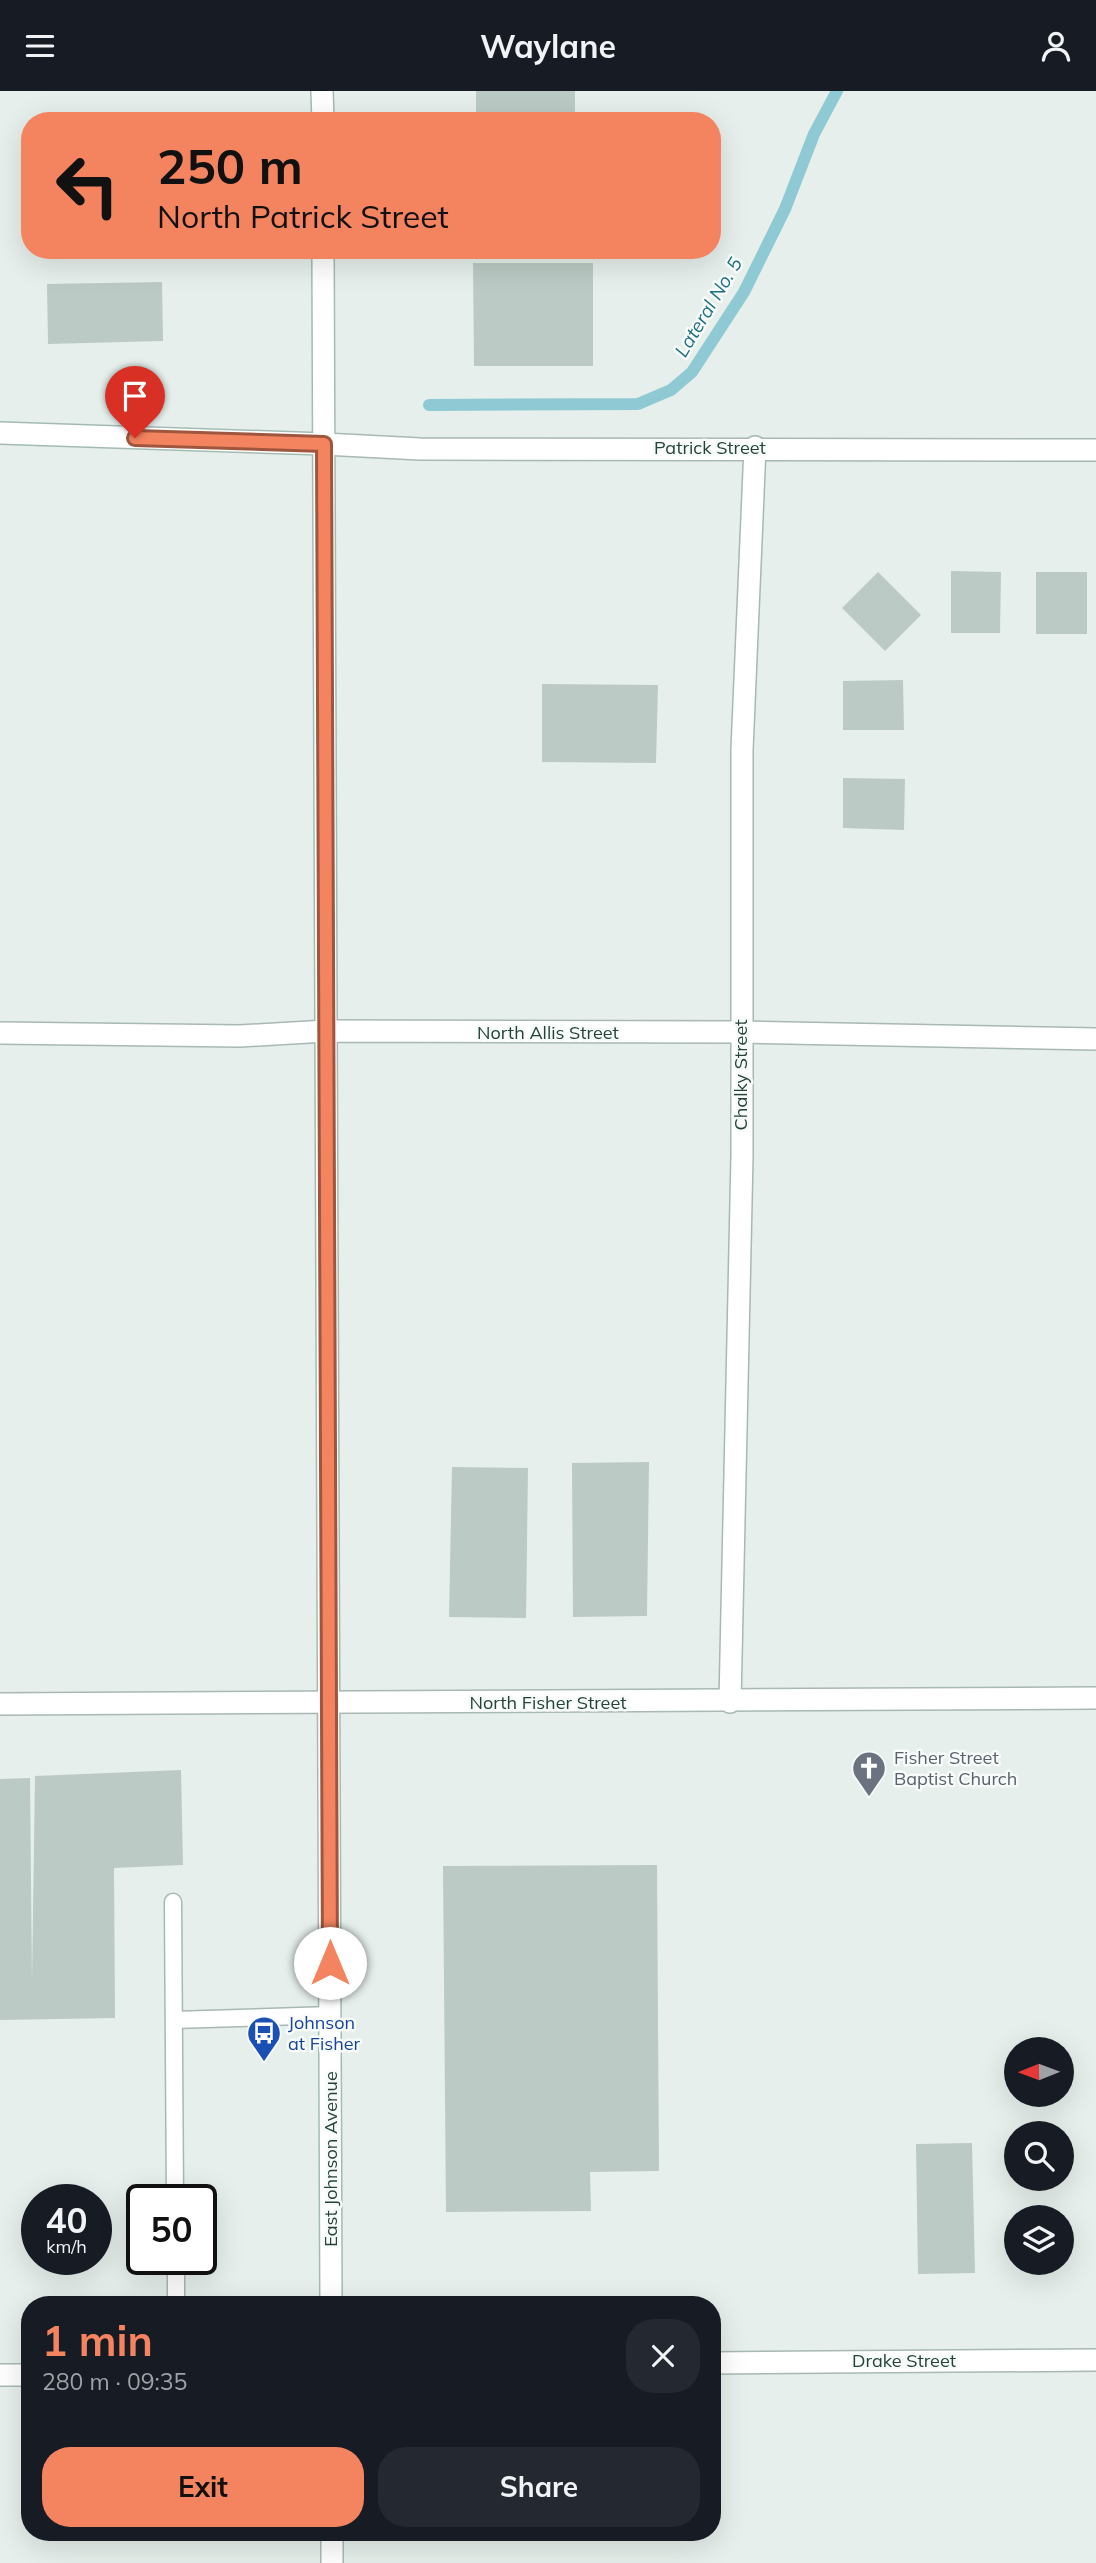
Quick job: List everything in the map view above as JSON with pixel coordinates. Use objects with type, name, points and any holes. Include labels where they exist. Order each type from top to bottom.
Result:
[{"type":"street","points":[[322,91],[323,112]]},
{"type":"street","name":"East Johnson Avenue","points":[[323,259],[331,2296]]},
{"type":"street","name":"Patrick Street","points":[[0,433],[420,449],[755,447],[1096,450]]},
{"type":"street","name":"Chalky Street","points":[[730,1702],[741,1032],[742,750],[755,447]]},
{"type":"street","name":"North Allis Street","points":[[0,1033],[240,1036],[326,1031],[741,1032],[1096,1039]]},
{"type":"street","name":"North Fisher Street","points":[[0,1704],[1096,1698]]},
{"type":"street","name":"Drake Street","points":[[721,2363],[1096,2360]]},
{"type":"street","points":[[0,2375],[21,2375]]},
{"type":"street","points":[[332,2541],[332,2563]]},
{"type":"lane","points":[[173,1902],[175,2184]]},
{"type":"lane","points":[[174,2020],[331,2015]]},
{"type":"lane","points":[[176,2275],[176,2296]]},
{"type":"building","points":[[476,91],[575,91],[575,112],[476,112]]},
{"type":"building","points":[[473,263],[593,263],[593,366],[474,366]]},
{"type":"building","points":[[162,282],[163,341],[48,344],[47,284]]},
{"type":"building","points":[[951,571],[1001,572],[1000,633],[951,633]]},
{"type":"building","points":[[878,572],[921,615],[885,651],[842,608]]},
{"type":"building","points":[[1036,572],[1087,572],[1087,634],[1036,634]]},
{"type":"building","points":[[903,680],[904,730],[843,730],[843,681]]},
{"type":"building","points":[[542,684],[658,685],[656,763],[542,762]]},
{"type":"building","points":[[843,778],[905,779],[904,830],[843,828]]},
{"type":"building","points":[[649,1462],[647,1616],[573,1617],[572,1463]]},
{"type":"building","points":[[452,1467],[528,1468],[526,1618],[449,1617]]},
{"type":"building","points":[[181,1770],[183,1865],[114,1868],[115,2018],[0,2020],[0,1779],[30,1778],[32,1980],[35,1776]]},
{"type":"building","points":[[657,1865],[659,2171],[590,2172],[591,2211],[446,2212],[443,1866]]},
{"type":"building","points":[[972,2143],[975,2273],[918,2274],[916,2144]]},
{"type":"waterway","name":"Lateral No. 5","points":[[429,405],[638,404],[671,390],[692,372],[744,292],[785,209],[814,134],[837,91]]},
{"type":"place","name":"Fisher Street Baptist Church","points":[[869,1798]]},
{"type":"place","name":"Johnson at Fisher","points":[[264,2063]]},
{"type":"route","points":[[135,438],[324,444],[330,1963]]}]
